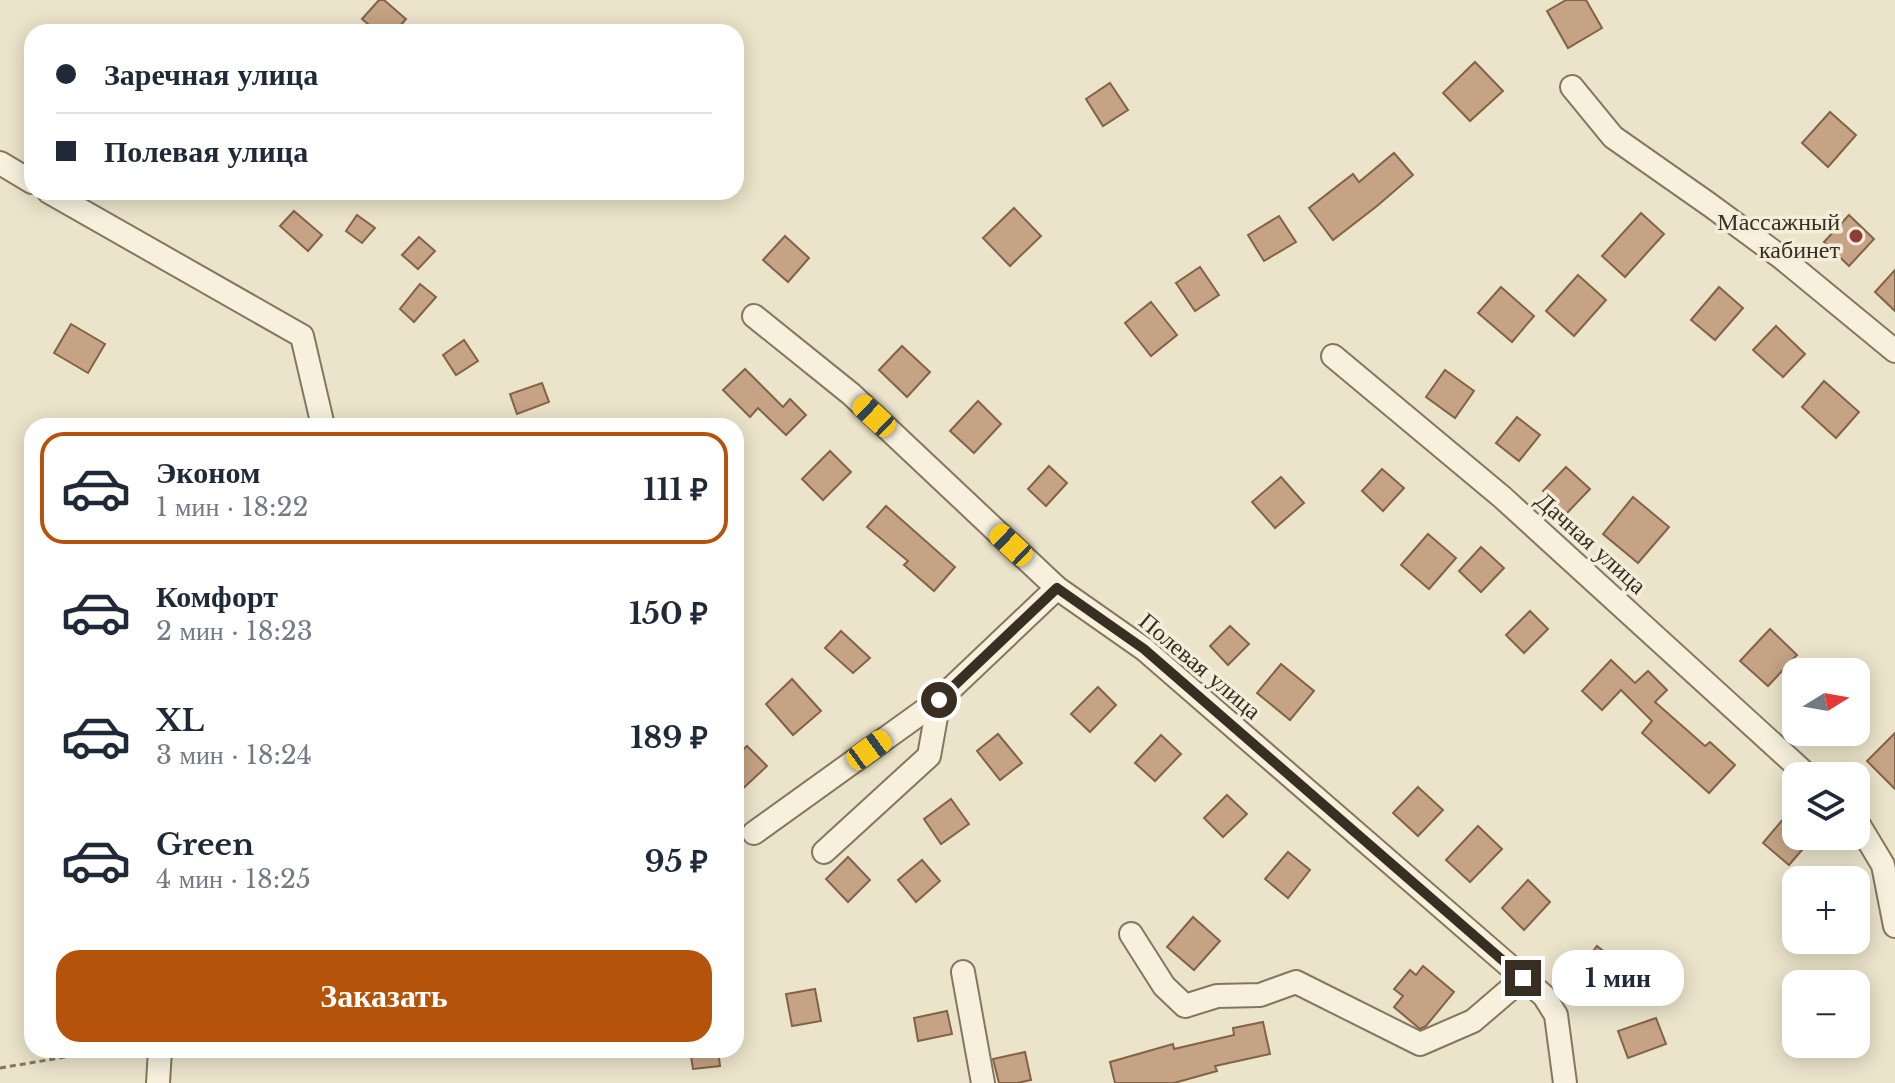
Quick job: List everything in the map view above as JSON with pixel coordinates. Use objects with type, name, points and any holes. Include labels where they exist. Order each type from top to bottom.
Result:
[{"type":"street","points":[[1572,87],[1613,137],[1782,258],[1895,351]]},
{"type":"street","points":[[0,163],[24,177]]},
{"type":"street","points":[[63,200],[302,336],[321,418]]},
{"type":"street","name":"Полевая улица","points":[[754,316],[851,394],[1057,588],[1144,649],[1544,996],[1556,1015],[1565,1083]]},
{"type":"street","name":"Дачная улица","points":[[1333,356],[1502,497],[1793,762]]},
{"type":"street","points":[[754,833],[939,700],[1057,588]]},
{"type":"street","points":[[824,852],[929,756],[939,700]]},
{"type":"street","points":[[1870,843],[1883,865],[1895,926]]},
{"type":"street","points":[[1131,934],[1164,986],[1185,1006],[1217,996],[1260,995],[1296,982],[1420,1044],[1473,1021],[1523,978]]},
{"type":"street","points":[[963,972],[983,1083]]},
{"type":"street","points":[[158,1083],[160,1058]]},
{"type":"path","points":[[0,1068],[59,1058]]},
{"type":"building","points":[[379,0],[384,0],[406,19],[402,24],[368,24],[362,19]]},
{"type":"building","points":[[1566,0],[1586,0],[1602,28],[1568,48],[1547,11]]},
{"type":"building","points":[[1475,62],[1503,91],[1470,121],[1443,93]]},
{"type":"building","points":[[1110,83],[1128,110],[1103,126],[1086,99]]},
{"type":"building","points":[[1830,112],[1856,135],[1828,167],[1802,143]]},
{"type":"building","points":[[1394,153],[1413,175],[1333,240],[1309,208],[1353,174],[1359,182]]},
{"type":"building","points":[[1014,208],[1041,236],[1010,266],[983,238]]},
{"type":"building","points":[[294,211],[322,235],[308,251],[280,226]]},
{"type":"building","points":[[1641,213],[1664,234],[1625,277],[1602,256]]},
{"type":"building","points":[[357,215],[375,228],[362,243],[346,231]]},
{"type":"building","points":[[1849,215],[1874,239],[1849,266],[1824,242]]},
{"type":"building","points":[[1279,216],[1296,242],[1264,261],[1248,235]]},
{"type":"building","points":[[785,236],[809,258],[788,282],[763,260]]},
{"type":"building","points":[[419,237],[435,251],[418,269],[402,255]]},
{"type":"building","points":[[1200,267],[1219,295],[1195,311],[1176,283]]},
{"type":"building","points":[[1895,270],[1895,311],[1875,292]]},
{"type":"building","points":[[1578,275],[1606,300],[1574,336],[1546,311]]},
{"type":"building","points":[[420,284],[436,297],[414,322],[400,309]]},
{"type":"building","points":[[1501,287],[1534,316],[1512,342],[1478,313]]},
{"type":"building","points":[[1719,287],[1743,308],[1715,340],[1691,320]]},
{"type":"building","points":[[1151,302],[1177,335],[1151,356],[1125,323]]},
{"type":"building","points":[[71,324],[105,344],[88,373],[54,353]]},
{"type":"building","points":[[1776,326],[1805,354],[1783,377],[1753,350]]},
{"type":"building","points":[[464,340],[478,361],[456,375],[443,355]]},
{"type":"building","points":[[902,346],[930,372],[907,397],[879,370]]},
{"type":"building","points":[[745,369],[783,407],[790,399],[806,415],[786,435],[758,408],[750,417],[723,390]]},
{"type":"building","points":[[1445,370],[1474,391],[1455,418],[1426,397]]},
{"type":"building","points":[[1824,381],[1859,412],[1836,438],[1802,407]]},
{"type":"building","points":[[542,383],[549,402],[517,414],[510,394]]},
{"type":"building","points":[[978,401],[1001,424],[974,453],[950,431]]},
{"type":"building","points":[[1517,417],[1540,435],[1519,461],[1496,443]]},
{"type":"building","points":[[830,451],[851,472],[823,500],[802,479]]},
{"type":"building","points":[[1049,466],[1067,483],[1046,506],[1028,489]]},
{"type":"building","points":[[1566,467],[1590,489],[1566,514],[1543,491]]},
{"type":"building","points":[[1382,469],[1404,488],[1383,511],[1362,491]]},
{"type":"building","points":[[1281,477],[1304,503],[1275,528],[1252,502]]},
{"type":"building","points":[[1633,497],[1669,527],[1638,563],[1603,534]]},
{"type":"building","points":[[886,506],[955,567],[934,591],[904,565],[908,561],[867,527]]},
{"type":"building","points":[[1428,534],[1456,558],[1429,589],[1401,565]]},
{"type":"building","points":[[1481,547],[1504,568],[1481,592],[1459,571]]},
{"type":"building","points":[[1530,611],[1548,629],[1524,653],[1506,635]]},
{"type":"building","points":[[1230,626],[1249,644],[1228,665],[1210,646]]},
{"type":"building","points":[[1770,629],[1797,655],[1782,658],[1782,671],[1768,686],[1740,661]]},
{"type":"building","points":[[841,631],[870,658],[853,673],[825,648]]},
{"type":"building","points":[[1611,660],[1635,683],[1648,671],[1667,690],[1655,702],[1705,746],[1710,742],[1735,765],[1709,793],[1642,733],[1652,721],[1621,690],[1602,710],[1582,691]]},
{"type":"building","points":[[1281,664],[1314,691],[1290,720],[1257,693]]},
{"type":"building","points":[[792,679],[821,711],[793,735],[766,704]]},
{"type":"building","points":[[1098,687],[1116,705],[1090,732],[1071,714]]},
{"type":"building","points":[[1895,733],[1895,789],[1870,762],[1867,761]]},
{"type":"building","points":[[998,734],[1022,763],[1000,780],[977,751]]},
{"type":"building","points":[[1161,735],[1181,754],[1155,781],[1135,763]]},
{"type":"building","points":[[747,746],[767,766],[744,788],[744,749]]},
{"type":"building","points":[[1418,787],[1443,810],[1418,836],[1393,813]]},
{"type":"building","points":[[1227,795],[1247,814],[1223,837],[1204,818]]},
{"type":"building","points":[[951,799],[969,824],[941,844],[924,819]]},
{"type":"building","points":[[1782,820],[1782,850],[1802,850],[1789,865],[1763,843]]},
{"type":"building","points":[[1478,826],[1502,849],[1470,882],[1446,860]]},
{"type":"building","points":[[1288,852],[1310,870],[1288,898],[1265,879]]},
{"type":"building","points":[[848,857],[870,880],[848,902],[826,879]]},
{"type":"building","points":[[922,860],[940,881],[916,902],[898,880]]},
{"type":"building","points":[[1528,880],[1550,902],[1524,930],[1502,908]]},
{"type":"building","points":[[1193,917],[1220,941],[1194,970],[1167,947]]},
{"type":"building","points":[[1597,946],[1624,967],[1603,993],[1584,978],[1592,969],[1584,963]]},
{"type":"building","points":[[1423,966],[1454,992],[1420,1029],[1394,1007],[1403,996],[1394,989],[1410,970],[1416,975]]},
{"type":"building","points":[[815,989],[821,1021],[792,1026],[786,994]]},
{"type":"building","points":[[947,1011],[952,1034],[918,1041],[914,1018]]},
{"type":"building","points":[[1656,1018],[1666,1044],[1628,1058],[1618,1031]]},
{"type":"building","points":[[1263,1022],[1270,1054],[1215,1066],[1217,1071],[1174,1083],[1115,1083],[1110,1062],[1173,1044],[1174,1049],[1234,1035],[1233,1028]]},
{"type":"building","points":[[1025,1052],[1031,1080],[999,1083],[993,1059]]},
{"type":"building","points":[[691,1058],[719,1058],[720,1066],[693,1069]]},
{"type":"place","name":"Массажный кабинет","points":[[1856,236]]},
{"type":"route","points":[[939,700],[1057,588],[1144,649],[1523,978]]}]
